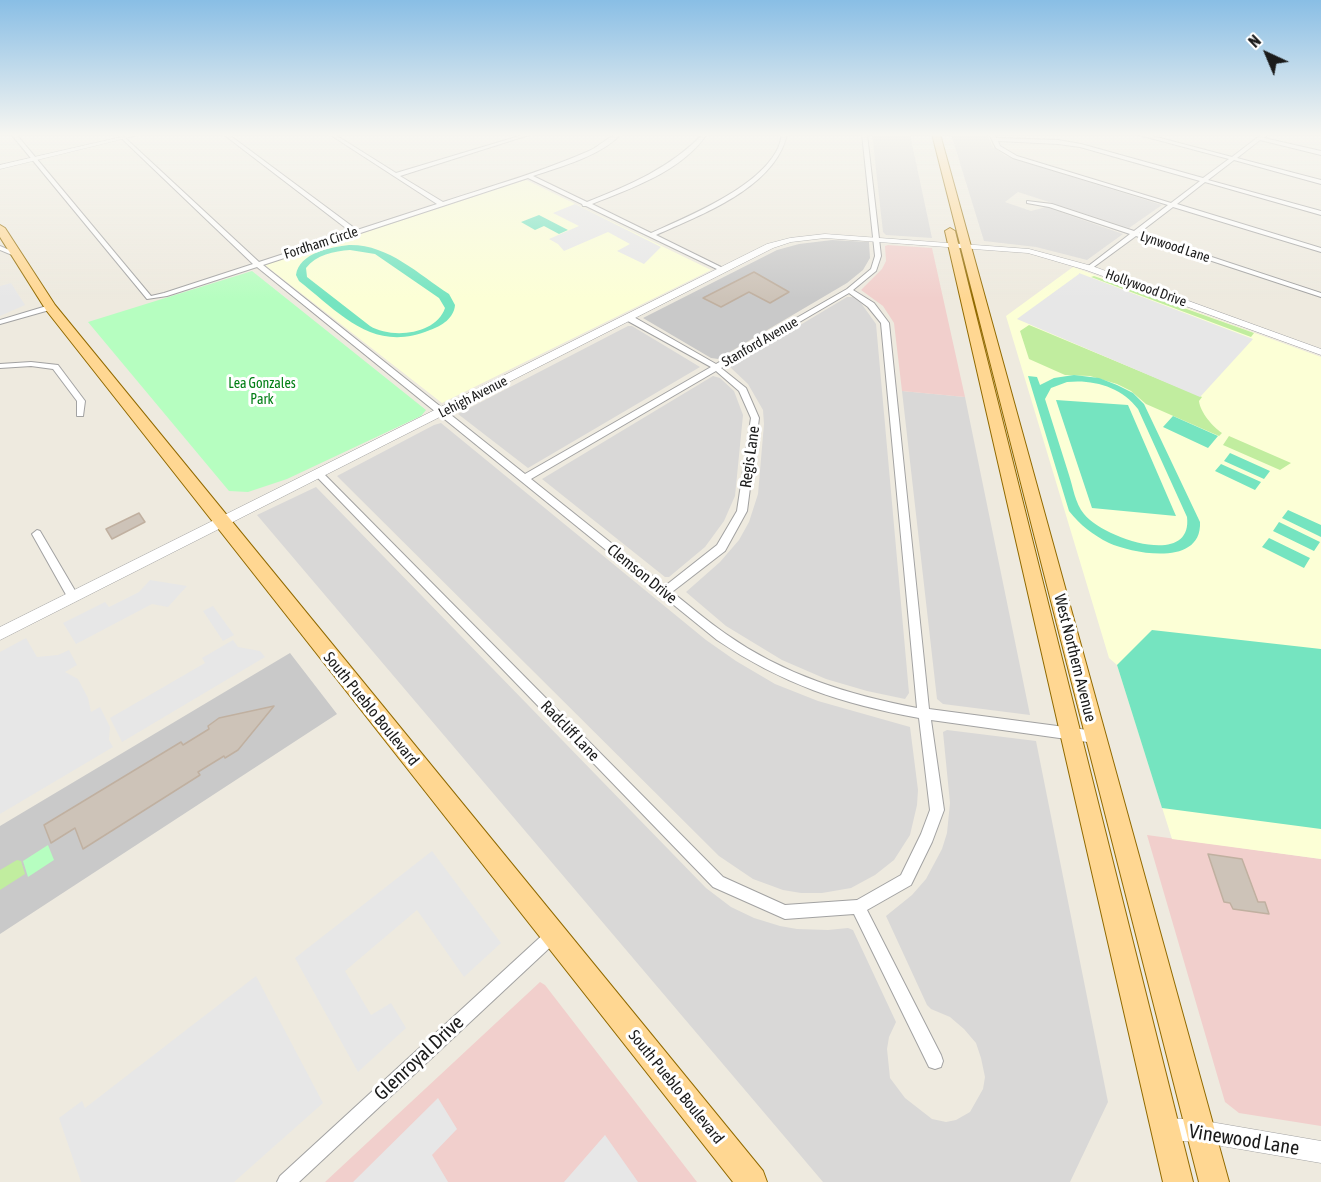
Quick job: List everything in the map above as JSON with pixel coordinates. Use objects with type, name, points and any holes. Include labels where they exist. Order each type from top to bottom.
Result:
[{"type":"main road","name":"West Northern Avenue","points":[[948,189],[959,244],[1083,735],[1214,1182]]},
{"type":"main road","name":"West Northern Avenue","points":[[947,222],[959,244],[1083,735],[1178,1182]]},
{"type":"main road","name":"South Pueblo Boulevard","points":[[0,228],[50,307],[752,1182]]},
{"type":"street","name":"Fordham Circle","points":[[59,189],[149,298],[165,295],[487,189]]},
{"type":"street","points":[[177,189],[257,264]]},
{"type":"street","points":[[298,189],[355,232]]},
{"type":"street","points":[[418,189],[441,204]]},
{"type":"street","points":[[554,189],[723,270]]},
{"type":"street","points":[[585,205],[623,189]]},
{"type":"street","points":[[650,236],[713,207],[741,189]]},
{"type":"street","name":"Stanford Avenue","points":[[524,479],[849,290],[874,270],[878,256],[871,189]]},
{"type":"street","points":[[1122,189],[1321,250]]},
{"type":"street","points":[[1089,268],[1192,189]]},
{"type":"street","points":[[1236,189],[1321,213]]},
{"type":"street","name":"Lynwood Lane","points":[[1029,202],[1050,205],[1321,296]]},
{"type":"street","name":"Lehigh Avenue","points":[[0,634],[320,475],[770,246],[790,240],[825,236],[959,244]]},
{"type":"street","name":"Hollywood Drive","points":[[959,244],[1029,251],[1089,268],[1321,352]]},
{"type":"street","points":[[0,248],[17,255]]},
{"type":"street","name":"Clemson Drive","points":[[257,264],[664,592],[737,648],[783,672],[862,702],[924,714],[1083,735]]},
{"type":"street","name":"Radcliff Lane","points":[[320,475],[718,882],[785,912],[858,907],[906,880],[937,810],[924,714],[885,322],[872,305],[849,290]]},
{"type":"street","points":[[0,322],[50,307]]},
{"type":"street","name":"Regis Lane","points":[[629,318],[716,367],[743,390],[755,418],[742,511],[722,548],[664,592]]},
{"type":"street","points":[[0,366],[31,364],[55,367],[81,401],[80,414]]},
{"type":"street","points":[[37,534],[73,597]]},
{"type":"street","points":[[858,907],[935,1061]]},
{"type":"street","name":"Glenroyal Drive","points":[[286,1182],[553,935]]},
{"type":"street","name":"Vinewood Lane","points":[[1166,1129],[1199,1131],[1321,1152]]},
{"type":"shaded area","points":[[498,189],[545,189],[711,270],[442,403],[265,265]]},
{"type":"shaded area","points":[[878,189],[922,189],[932,238],[886,235],[883,232]]},
{"type":"shaded area","points":[[968,189],[1112,189],[1162,205],[1129,228],[1018,192],[1005,202],[1031,211],[1046,207],[1123,234],[1087,260],[1036,247],[984,241]]},
{"type":"shaded area","points":[[575,204],[661,247],[644,264],[617,251],[630,244],[608,232],[564,251],[549,239],[579,226],[553,213]]},
{"type":"shaded area","points":[[832,240],[869,242],[870,258],[863,270],[847,283],[718,359],[711,358],[643,318],[777,250],[799,244]]},
{"type":"shaded area","points":[[885,246],[932,248],[965,397],[902,391],[894,323],[883,306],[861,290],[882,269],[886,261]]},
{"type":"shaded area","points":[[1073,267],[1321,357],[1321,859],[1172,839],[1117,665],[1109,658],[1006,316]]},
{"type":"shaded area","points":[[1079,274],[1253,339],[1200,397],[1017,319]]},
{"type":"shaded area","points":[[11,283],[25,305],[0,316],[0,286]]},
{"type":"shaded area","points":[[847,297],[853,297],[861,303],[876,324],[909,693],[905,699],[826,679],[782,660],[726,626],[686,592],[720,562],[739,540],[749,522],[758,494],[764,424],[763,410],[748,384],[730,367]]},
{"type":"shaded area","points":[[628,326],[632,326],[700,367],[528,468],[458,414]]},
{"type":"shaded area","points":[[713,376],[720,378],[734,391],[743,415],[735,496],[724,521],[705,547],[669,577],[665,577],[542,479]]},
{"type":"shaded area","points":[[902,391],[965,397],[1030,715],[943,704],[937,699]]},
{"type":"shaded area","points":[[441,423],[706,640],[736,661],[775,684],[818,701],[910,727],[918,790],[917,805],[910,835],[894,860],[875,875],[851,888],[822,893],[801,893],[783,890],[753,879],[719,856],[337,476]]},
{"type":"shaded area","points":[[316,487],[706,888],[731,907],[754,918],[780,926],[797,929],[848,928],[853,930],[896,1022],[889,1037],[887,1049],[890,1078],[905,1098],[932,1119],[946,1122],[956,1120],[970,1112],[983,1089],[985,1077],[981,1058],[976,1043],[964,1029],[950,1017],[927,1005],[886,916],[912,895],[926,879],[942,849],[947,833],[950,803],[943,732],[947,730],[1036,741],[1108,1102],[1070,1182],[823,1182],[257,515]]},
{"type":"shaded area","points":[[150,580],[187,586],[168,607],[152,604],[76,644],[63,623],[105,602],[109,607],[139,592]]},
{"type":"shaded area","points":[[213,606],[234,635],[223,641],[203,611]]},
{"type":"shaded area","points":[[26,638],[37,657],[58,655],[69,650],[77,665],[65,672],[78,679],[88,698],[91,712],[100,707],[110,727],[109,740],[113,747],[0,814],[0,652]]},
{"type":"shaded area","points":[[233,640],[238,647],[260,651],[265,657],[122,742],[110,718],[205,663],[202,658]]},
{"type":"shaded area","points":[[290,653],[337,714],[0,934],[0,826]]},
{"type":"shaded area","points":[[1147,835],[1321,859],[1321,1126],[1239,1113],[1225,1102]]},
{"type":"shaded area","points":[[432,851],[501,943],[464,977],[417,910],[345,971],[371,1015],[391,1003],[406,1028],[358,1072],[295,958]]},
{"type":"shaded area","points":[[256,976],[323,1103],[234,1182],[81,1182],[59,1118],[82,1101],[85,1108]]},
{"type":"shaded area","points":[[540,982],[545,985],[697,1182],[325,1182]]},
{"type":"shaded area","points":[[438,1098],[457,1129],[432,1155],[448,1182],[353,1182]]},
{"type":"shaded area","points":[[605,1135],[638,1182],[564,1182]]},
{"type":"green space","points":[[539,215],[568,230],[559,234],[544,226],[535,230],[521,222]]},
{"type":"green space","points":[[349,245],[377,249],[390,255],[449,294],[455,305],[447,321],[430,330],[410,336],[391,337],[374,333],[343,317],[299,281],[296,275],[298,267],[309,256]],"holes":[[[350,250],[375,254],[439,298],[445,308],[440,317],[423,329],[412,332],[379,330],[370,326],[307,277],[306,268],[326,254]]]},
{"type":"green space","name":"Lea Gonzales Park","points":[[252,271],[426,410],[421,416],[287,479],[248,492],[229,491],[88,322]]},
{"type":"green space","points":[[1094,276],[1254,333],[1251,337],[1091,277]]},
{"type":"green space","points":[[1029,325],[1202,397],[1199,401],[1204,414],[1222,433],[1219,436],[1146,404],[1131,391],[1117,384],[1090,376],[1065,375],[1029,359],[1020,331]]},
{"type":"green space","points":[[1074,375],[1099,378],[1133,393],[1144,404],[1200,522],[1198,536],[1190,546],[1165,554],[1134,551],[1120,547],[1092,533],[1069,511],[1028,376],[1037,377],[1040,385],[1054,378]],"holes":[[[1077,381],[1097,383],[1115,390],[1124,395],[1138,409],[1187,517],[1185,533],[1176,542],[1162,545],[1145,544],[1127,539],[1094,523],[1081,510],[1045,399],[1051,388]]]},
{"type":"green space","points":[[1056,400],[1128,405],[1176,516],[1092,508]]},
{"type":"green space","points":[[1173,416],[1218,436],[1208,448],[1163,427]]},
{"type":"green space","points":[[1229,436],[1291,463],[1280,470],[1223,445]]},
{"type":"green space","points":[[1230,453],[1270,471],[1264,479],[1224,461]]},
{"type":"green space","points":[[1221,464],[1261,482],[1255,490],[1215,471]]},
{"type":"green space","points":[[1288,510],[1321,525],[1321,537],[1282,518]]},
{"type":"green space","points":[[1279,522],[1320,542],[1314,551],[1273,531]]},
{"type":"green space","points":[[1269,538],[1310,558],[1304,568],[1262,547]]},
{"type":"green space","points":[[1152,630],[1321,649],[1321,829],[1162,808],[1117,665]]},
{"type":"green space","points":[[48,845],[54,860],[28,877],[23,861]]},
{"type":"green space","points":[[17,860],[21,861],[25,874],[0,890],[0,870]]},
{"type":"building","points":[[754,272],[789,292],[770,303],[749,292],[721,307],[703,298]]},
{"type":"building","points":[[139,513],[145,522],[112,539],[106,529]]},
{"type":"building","points":[[274,706],[238,750],[198,772],[200,775],[83,849],[75,828],[51,843],[44,825],[181,742],[183,745],[209,729],[208,726],[219,718]]},
{"type":"building","points":[[1208,854],[1242,859],[1258,902],[1265,902],[1269,914],[1233,909],[1230,903],[1224,902]]}]
